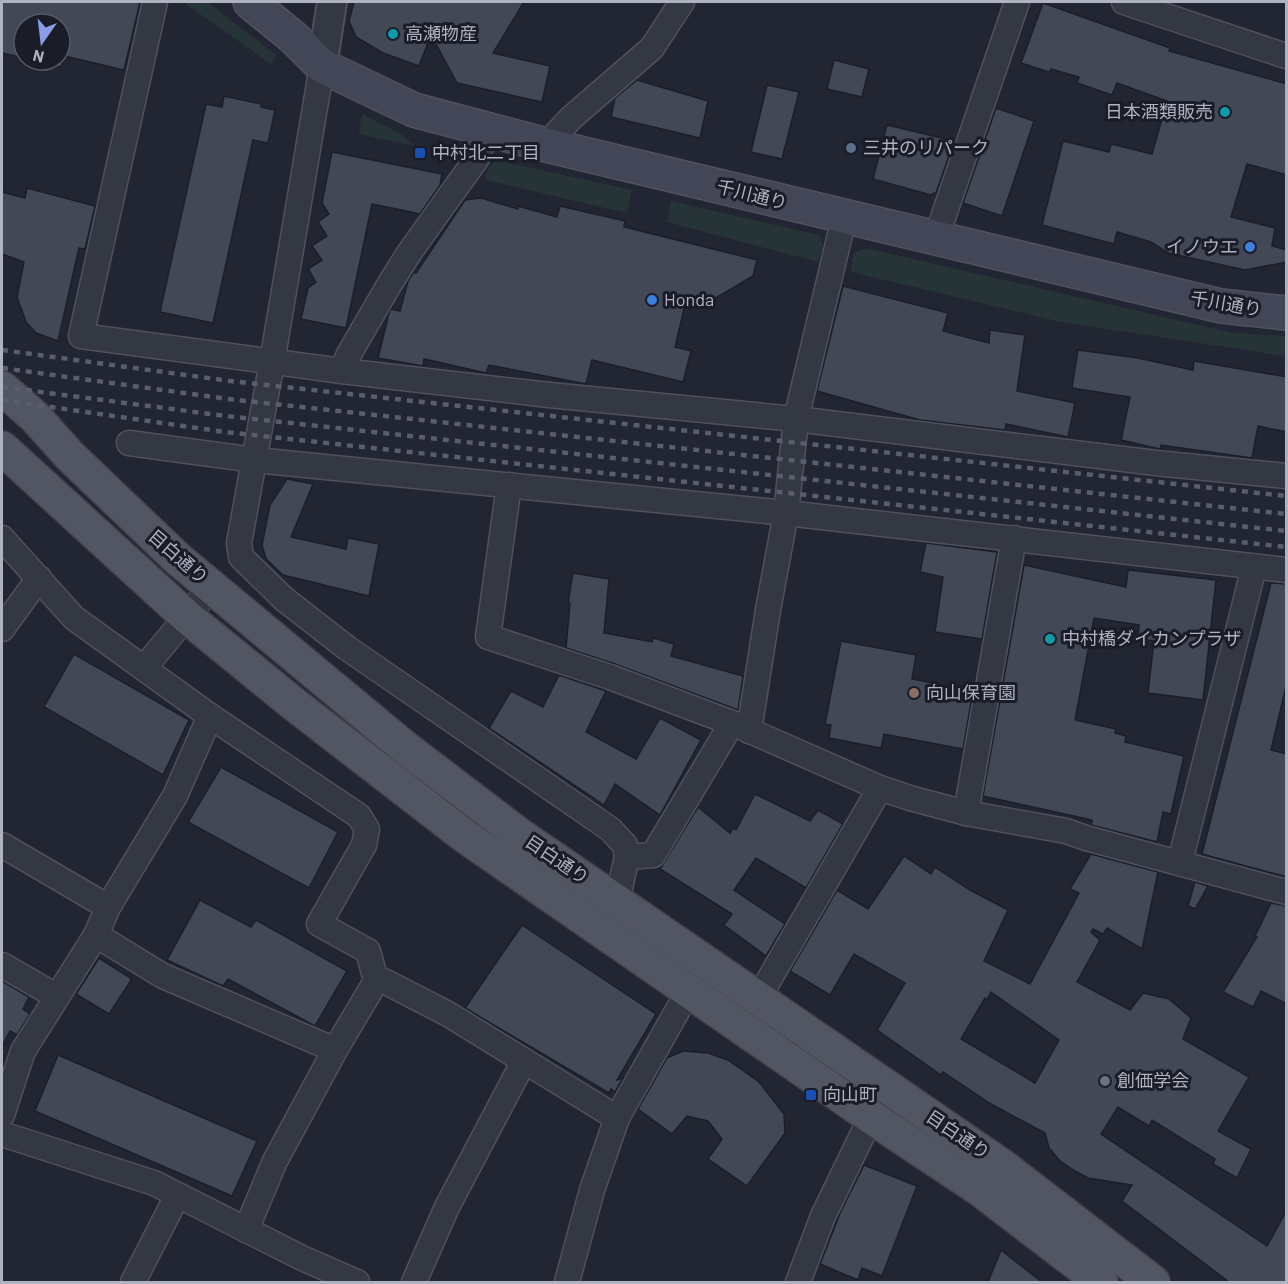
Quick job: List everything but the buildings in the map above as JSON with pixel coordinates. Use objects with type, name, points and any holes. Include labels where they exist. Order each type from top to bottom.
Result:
[{"type":"main road","name":"千川通り","points":[[250,2],[294,38],[322,66],[414,110],[546,146],[1221,306],[1287,313]]},
{"type":"main road","name":"目白通り","points":[[2,388],[35,417],[114,500],[178,559],[412,753],[517,833],[1001,1165],[1153,1282]]},
{"type":"main road","name":"目白通り","points":[[2,448],[187,617],[295,705],[466,837],[871,1118],[978,1188],[1091,1279]]},
{"type":"street","points":[[155,2],[81,336],[342,371],[549,395],[796,419],[1156,463],[1287,476]]},
{"type":"street","points":[[332,2],[272,362],[239,543],[241,557],[284,599],[347,648],[610,829],[625,845],[627,857],[617,901]]},
{"type":"street","points":[[546,146],[572,118],[652,48],[682,2]]},
{"type":"street","points":[[936,238],[1017,2]]},
{"type":"street","points":[[1124,2],[1287,56]]},
{"type":"street","points":[[342,371],[348,354],[394,277],[477,158],[487,131]]},
{"type":"street","points":[[627,857],[653,855],[741,727],[768,610],[786,513],[796,419],[844,218]]},
{"type":"street","points":[[129,443],[255,460],[786,513],[1287,570]]},
{"type":"street","points":[[509,485],[488,637],[610,677],[741,727],[880,788],[910,798],[966,813],[1066,831],[1287,892]]},
{"type":"street","points":[[2,538],[74,618],[210,716],[358,816],[367,829],[364,845],[320,924],[368,951],[376,981],[335,1050],[275,1161],[246,1230]]},
{"type":"street","points":[[966,813],[1014,538]]},
{"type":"street","points":[[1180,862],[1254,567]]},
{"type":"street","points":[[2,629],[39,578]]},
{"type":"street","points":[[144,668],[212,586]]},
{"type":"street","points":[[2,1115],[23,1051],[96,934],[108,908],[175,796],[210,716]]},
{"type":"street","points":[[759,998],[880,788]]},
{"type":"street","points":[[2,845],[108,908]]},
{"type":"street","points":[[96,934],[163,976],[335,1050]]},
{"type":"street","points":[[2,965],[56,996]]},
{"type":"street","points":[[376,981],[384,981],[448,1014],[617,1118]]},
{"type":"street","points":[[567,1282],[592,1190],[617,1118],[689,990]]},
{"type":"street","points":[[414,1282],[447,1207],[524,1061]]},
{"type":"street","points":[[798,1282],[823,1216],[871,1118]]},
{"type":"street","points":[[2,1134],[154,1183],[302,1258],[357,1282]]},
{"type":"street","points":[[133,1282],[177,1196]]},
{"type":"shaded area","points":[[183,2],[208,2],[276,55],[271,64]]},
{"type":"shaded area","points":[[362,114],[401,134],[415,146],[359,134]]},
{"type":"shaded area","points":[[496,160],[632,190],[627,213],[485,180],[488,168]]},
{"type":"shaded area","points":[[671,201],[819,235],[823,245],[818,262],[667,222]]},
{"type":"shaded area","points":[[866,248],[1233,333],[1286,336],[1286,356],[1061,322],[851,272],[853,253]]},
{"type":"railway","points":[[2,350],[230,381],[1286,496]]},
{"type":"railway","points":[[2,368],[228,399],[1286,514]]},
{"type":"railway","points":[[2,387],[226,416],[1286,531]]},
{"type":"railway","points":[[2,400],[225,432],[1286,547]]},
{"type":"place","name":"高瀬物産","points":[[393,34]]},
{"type":"place","name":"日本酒類販売","points":[[1225,112]]},
{"type":"place","name":"三井のリパーク","points":[[851,148]]},
{"type":"place","name":"中村北二丁目","points":[[420,153]]},
{"type":"place","name":"イノウエ","points":[[1250,247]]},
{"type":"place","name":"Honda","points":[[652,300]]},
{"type":"place","name":"中村橋ダイカンプラザ","points":[[1050,639]]},
{"type":"place","name":"向山保育園","points":[[914,693]]},
{"type":"place","name":"創価学会","points":[[1105,1081]]},
{"type":"place","name":"向山町","points":[[811,1095]]}]
